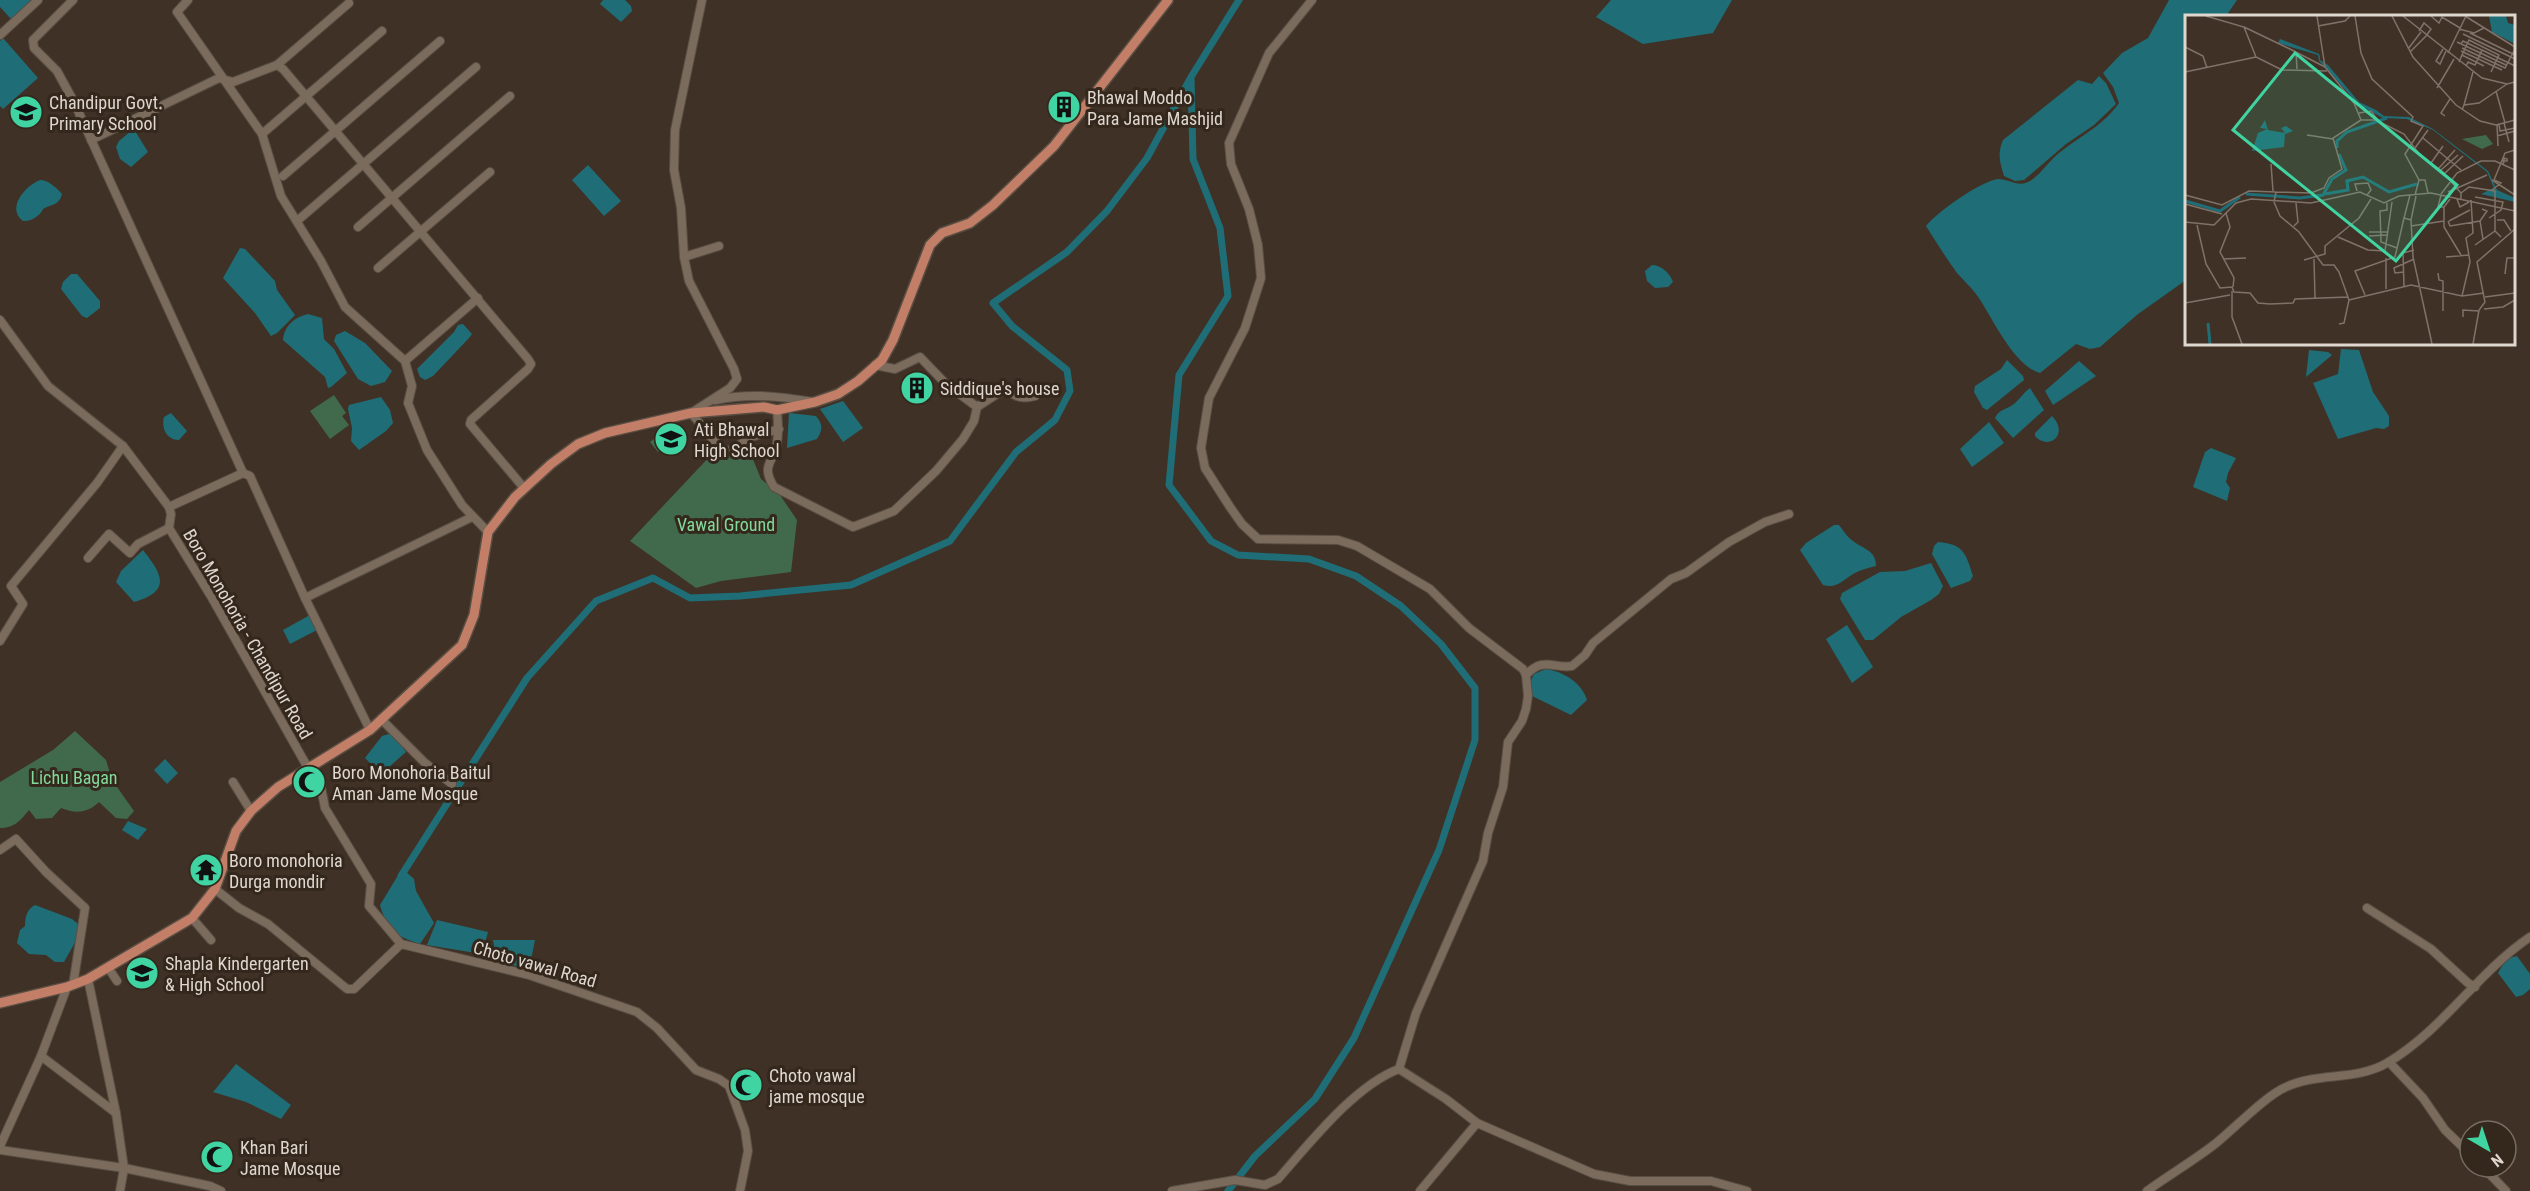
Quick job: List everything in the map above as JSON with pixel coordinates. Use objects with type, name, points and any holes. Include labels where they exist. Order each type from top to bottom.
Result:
[{"type":"main road","points":[[1,1003],[70,986],[88,979],[109,969],[192,918],[215,889],[236,831],[251,811],[278,787],[370,730],[462,645],[474,615],[488,532],[524,488],[578,444],[605,433],[691,413],[764,407],[777,410],[815,402],[838,394],[882,360],[893,340],[930,245],[942,233],[970,223],[993,205],[1054,146],[1168,0]]},
{"type":"street","points":[[0,35],[38,0]]},
{"type":"street","points":[[73,0],[33,40],[34,48],[57,72],[74,102],[243,472],[250,476],[305,598],[370,730]]},
{"type":"street","points":[[188,0],[177,12],[262,134],[281,196],[345,307],[405,362],[412,386],[408,403],[427,450],[472,517],[488,532]]},
{"type":"street","points":[[702,0],[675,130],[674,170],[681,208],[684,257],[689,280],[734,369],[736,379],[730,388],[691,413],[723,451],[732,450],[751,437],[779,429]]},
{"type":"street","points":[[1172,1191],[1235,1180],[1255,1183],[1264,1188],[1278,1179],[1346,1105],[1383,1077],[1399,1069],[1416,1013],[1483,861],[1488,833],[1503,787],[1508,742],[1522,721],[1528,696],[1526,675],[1523,669],[1469,628],[1430,589],[1357,546],[1338,540],[1258,539],[1242,524],[1205,468],[1201,448],[1209,398],[1245,328],[1261,278],[1258,245],[1249,209],[1231,164],[1229,143],[1269,52],[1312,0]]},
{"type":"street","points":[[92,140],[219,78],[233,82],[277,65],[349,3]]},
{"type":"street","points":[[262,134],[382,31]]},
{"type":"street","points":[[283,176],[440,40]]},
{"type":"street","points":[[277,65],[307,96],[531,364],[471,420],[470,424],[524,488]]},
{"type":"street","points":[[297,221],[476,68]]},
{"type":"street","points":[[358,227],[510,96]]},
{"type":"street","points":[[378,268],[490,172]]},
{"type":"street","points":[[684,257],[719,246]]},
{"type":"street","points":[[405,362],[478,298]]},
{"type":"street","points":[[0,320],[48,386],[123,446],[169,507],[243,472]]},
{"type":"street","points":[[875,365],[895,369],[920,357],[945,383],[977,407]]},
{"type":"street","points":[[777,410],[779,429],[777,447],[767,466],[768,478],[774,487],[853,526],[894,510],[936,471],[963,439],[974,421],[977,407],[1007,390],[1023,399],[1035,396]]},
{"type":"street","points":[[711,400],[731,396],[776,396],[815,402]]},
{"type":"street","points":[[0,641],[24,604],[11,586],[97,483],[123,446]]},
{"type":"street","name":"Boro Monohoria - Chandipur Road","points":[[169,507],[171,514],[169,528],[310,767]]},
{"type":"street","points":[[1526,675],[1536,667],[1545,664],[1572,666],[1585,655],[1593,643],[1661,585],[1701,564],[1729,542],[1756,527],[1789,514]]},
{"type":"street","points":[[305,598],[472,517]]},
{"type":"street","points":[[88,558],[109,534],[130,553],[138,544],[169,528]]},
{"type":"street","points":[[381,719],[425,763],[452,783]]},
{"type":"street","points":[[215,889],[239,908],[268,924],[347,989],[354,989],[401,944],[369,906],[371,884],[325,808],[319,777],[310,767]]},
{"type":"street","points":[[232,782],[251,811]]},
{"type":"street","points":[[0,850],[16,839],[46,872],[85,908],[70,986],[0,1148],[124,1168],[221,1191]]},
{"type":"street","points":[[2367,908],[2431,949],[2475,987]]},
{"type":"street","points":[[192,918],[211,940]]},
{"type":"street","points":[[2147,1191],[2213,1145],[2284,1087],[2305,1080],[2368,1073],[2388,1062],[2435,1027],[2512,949],[2530,937]]},
{"type":"street","name":"Choto vawal Road","points":[[401,944],[529,975],[637,1012],[657,1028],[696,1070],[719,1079],[729,1086],[745,1130],[748,1152],[740,1191]]},
{"type":"street","points":[[109,969],[117,981]]},
{"type":"street","points":[[88,979],[116,1113],[124,1168],[120,1191]]},
{"type":"street","points":[[42,1054],[116,1113]]},
{"type":"street","points":[[2388,1062],[2423,1098],[2445,1130],[2458,1142]]},
{"type":"street","points":[[1399,1069],[1446,1099],[1477,1123],[1594,1174],[1630,1180],[1711,1181],[1747,1191]]},
{"type":"street","points":[[1420,1191],[1477,1123]]},
{"type":"street","points":[[2494,1179],[2506,1191]]},
{"type":"green space","points":[[334,395],[346,413],[342,416],[349,425],[330,439],[310,411]]},
{"type":"green space","points":[[671,425],[679,436],[658,452],[650,442]]},
{"type":"green space","name":"Vawal Ground","points":[[750,452],[761,479],[780,495],[797,520],[791,572],[721,581],[696,588],[630,541],[713,453]]},
{"type":"green space","name":"Lichu Bagan","points":[[75,731],[106,760],[112,780],[134,811],[127,819],[116,818],[99,802],[86,810],[77,812],[61,808],[52,818],[36,819],[29,810],[16,823],[0,828],[0,782],[53,750]]},
{"type":"water","points":[[0,0],[33,0],[12,20],[0,7]]},
{"type":"water","points":[[603,0],[625,0],[631,6],[632,11],[621,22],[600,4]]},
{"type":"water","points":[[1611,0],[1732,0],[1713,33],[1643,44],[1596,17]]},
{"type":"water","points":[[2169,0],[2237,0],[2227,15],[2185,15],[2185,281],[2138,314],[2100,347],[2090,349],[2076,344],[2040,373],[2021,361],[2012,350],[1976,294],[1957,273],[1926,226],[1960,198],[1990,181],[2002,179],[2022,184],[2030,181],[2059,153],[2106,118],[2119,103],[2113,87],[2103,73],[2122,53],[2148,38]]},
{"type":"water","points":[[3,38],[38,78],[3,109],[0,106],[0,41]]},
{"type":"water","points":[[2099,76],[2106,83],[2116,104],[2094,125],[2066,144],[2024,180],[2015,181],[2004,176],[2000,162],[2003,140],[2078,80],[2092,84]]},
{"type":"water","points":[[131,131],[135,131],[148,152],[131,167],[120,159],[116,147],[119,141]]},
{"type":"water","points":[[588,165],[621,201],[604,216],[572,180]]},
{"type":"water","points":[[40,180],[55,187],[62,194],[61,198],[57,203],[43,209],[35,218],[23,221],[18,216],[17,204],[24,192]]},
{"type":"water","points":[[240,248],[245,249],[275,281],[277,290],[295,315],[271,336],[255,313],[223,278]]},
{"type":"water","points":[[1652,265],[1662,268],[1670,276],[1673,282],[1668,287],[1655,288],[1647,281],[1645,271]]},
{"type":"water","points":[[71,274],[77,274],[100,301],[100,308],[87,318],[82,316],[61,289],[63,282]]},
{"type":"water","points":[[308,314],[322,318],[324,339],[334,349],[347,373],[328,388],[325,377],[283,340],[291,323]]},
{"type":"water","points":[[463,324],[472,334],[469,338],[433,376],[425,380],[420,377],[417,369],[454,332],[458,325]]},
{"type":"water","points":[[345,331],[365,343],[392,371],[385,382],[371,386],[358,379],[334,341],[336,335]]},
{"type":"water","points":[[2341,349],[2359,350],[2373,392],[2389,416],[2389,426],[2384,429],[2376,428],[2338,439],[2313,383],[2338,374]]},
{"type":"water","points":[[2309,350],[2328,352],[2332,355],[2306,377]]},
{"type":"water","points":[[2007,360],[2023,376],[2024,380],[1987,410],[1983,408],[1974,392],[1975,386],[2001,369]]},
{"type":"water","points":[[2079,361],[2096,376],[2053,405],[2045,391]]},
{"type":"water","points":[[2030,388],[2044,410],[2013,438],[1995,418]]},
{"type":"water","points":[[381,397],[390,410],[393,423],[386,431],[359,450],[351,441],[349,405]]},
{"type":"water","points":[[843,401],[863,428],[843,442],[820,409]]},
{"type":"water","points":[[171,413],[187,431],[179,440],[168,436],[164,430],[164,417]]},
{"type":"water","points":[[789,413],[816,416],[821,427],[817,439],[787,448]]},
{"type":"water","points":[[2052,416],[2059,429],[2058,435],[2051,441],[2040,440],[2035,433]]},
{"type":"water","points":[[1989,422],[2004,443],[1972,467],[1960,449]]},
{"type":"water","points":[[2211,448],[2236,458],[2226,482],[2230,488],[2227,501],[2193,487],[2205,452]]},
{"type":"water","points":[[1834,525],[1839,525],[1851,539],[1871,553],[1876,566],[1864,569],[1836,585],[1828,586],[1823,585],[1800,550],[1806,543]]},
{"type":"water","points":[[1938,542],[1953,545],[1963,552],[1973,576],[1970,581],[1951,588],[1932,554]]},
{"type":"water","points":[[143,550],[155,566],[160,581],[159,587],[146,598],[134,602],[116,582],[121,571]]},
{"type":"water","points":[[1931,563],[1943,586],[1939,594],[1901,617],[1873,640],[1865,640],[1840,599],[1842,593],[1880,572],[1905,571]]},
{"type":"water","points":[[310,615],[317,630],[290,644],[283,630]]},
{"type":"water","points":[[1847,625],[1873,667],[1852,683],[1826,639]]},
{"type":"water","points":[[1546,669],[1571,679],[1581,688],[1587,700],[1571,715],[1530,695],[1529,685],[1534,674]]},
{"type":"water","points":[[392,733],[406,752],[381,774],[365,758],[382,736]]},
{"type":"water","points":[[165,759],[178,773],[167,784],[154,770]]},
{"type":"water","points":[[128,821],[147,829],[138,840],[122,830]]},
{"type":"water","points":[[404,870],[414,879],[416,891],[434,923],[420,944],[394,932],[386,922],[380,905],[397,877]]},
{"type":"water","points":[[35,905],[72,919],[78,924],[77,939],[64,962],[55,962],[46,955],[29,954],[17,943],[20,930],[25,926],[27,914]]},
{"type":"water","points":[[437,920],[488,932],[482,954],[427,945]]},
{"type":"water","points":[[493,940],[535,940],[529,970],[497,960]]},
{"type":"water","points":[[2517,956],[2530,974],[2530,989],[2516,997],[2498,973],[2506,959]]},
{"type":"water","points":[[236,1064],[291,1105],[281,1119],[246,1102],[213,1092]]},
{"type":"waterway","points":[[1228,1191],[1255,1156],[1315,1099],[1354,1038],[1439,850],[1475,740],[1475,688],[1441,644],[1401,606],[1356,576],[1309,559],[1238,555],[1211,541],[1169,485],[1179,375],[1228,296],[1220,228],[1193,159],[1191,77],[1239,0]]},
{"type":"waterway","points":[[401,876],[527,678],[596,601],[653,578],[690,598],[740,596],[851,585],[950,541],[1016,452],[1055,420],[1070,391],[1067,370],[1012,326],[993,303],[1067,252],[1107,211],[1147,158],[1190,79]]},
{"type":"place","name":"Bhawal Moddo Para Jame Mashjid","points":[[1064,107]]},
{"type":"place","name":"Chandipur Govt. Primary School","points":[[26,112]]},
{"type":"place","name":"Siddique's house","points":[[917,388]]},
{"type":"place","name":"Ati Bhawal High School","points":[[671,439]]},
{"type":"place","name":"Boro Monohoria Baitul Aman Jame Mosque","points":[[309,782]]},
{"type":"place","name":"Boro monohoria Durga mondir","points":[[206,870]]},
{"type":"place","name":"Shapla Kindergarten & High School","points":[[142,973]]},
{"type":"place","name":"Choto vawal jame mosque","points":[[746,1085]]},
{"type":"place","name":"Khan Bari Jame Mosque","points":[[217,1157]]}]
